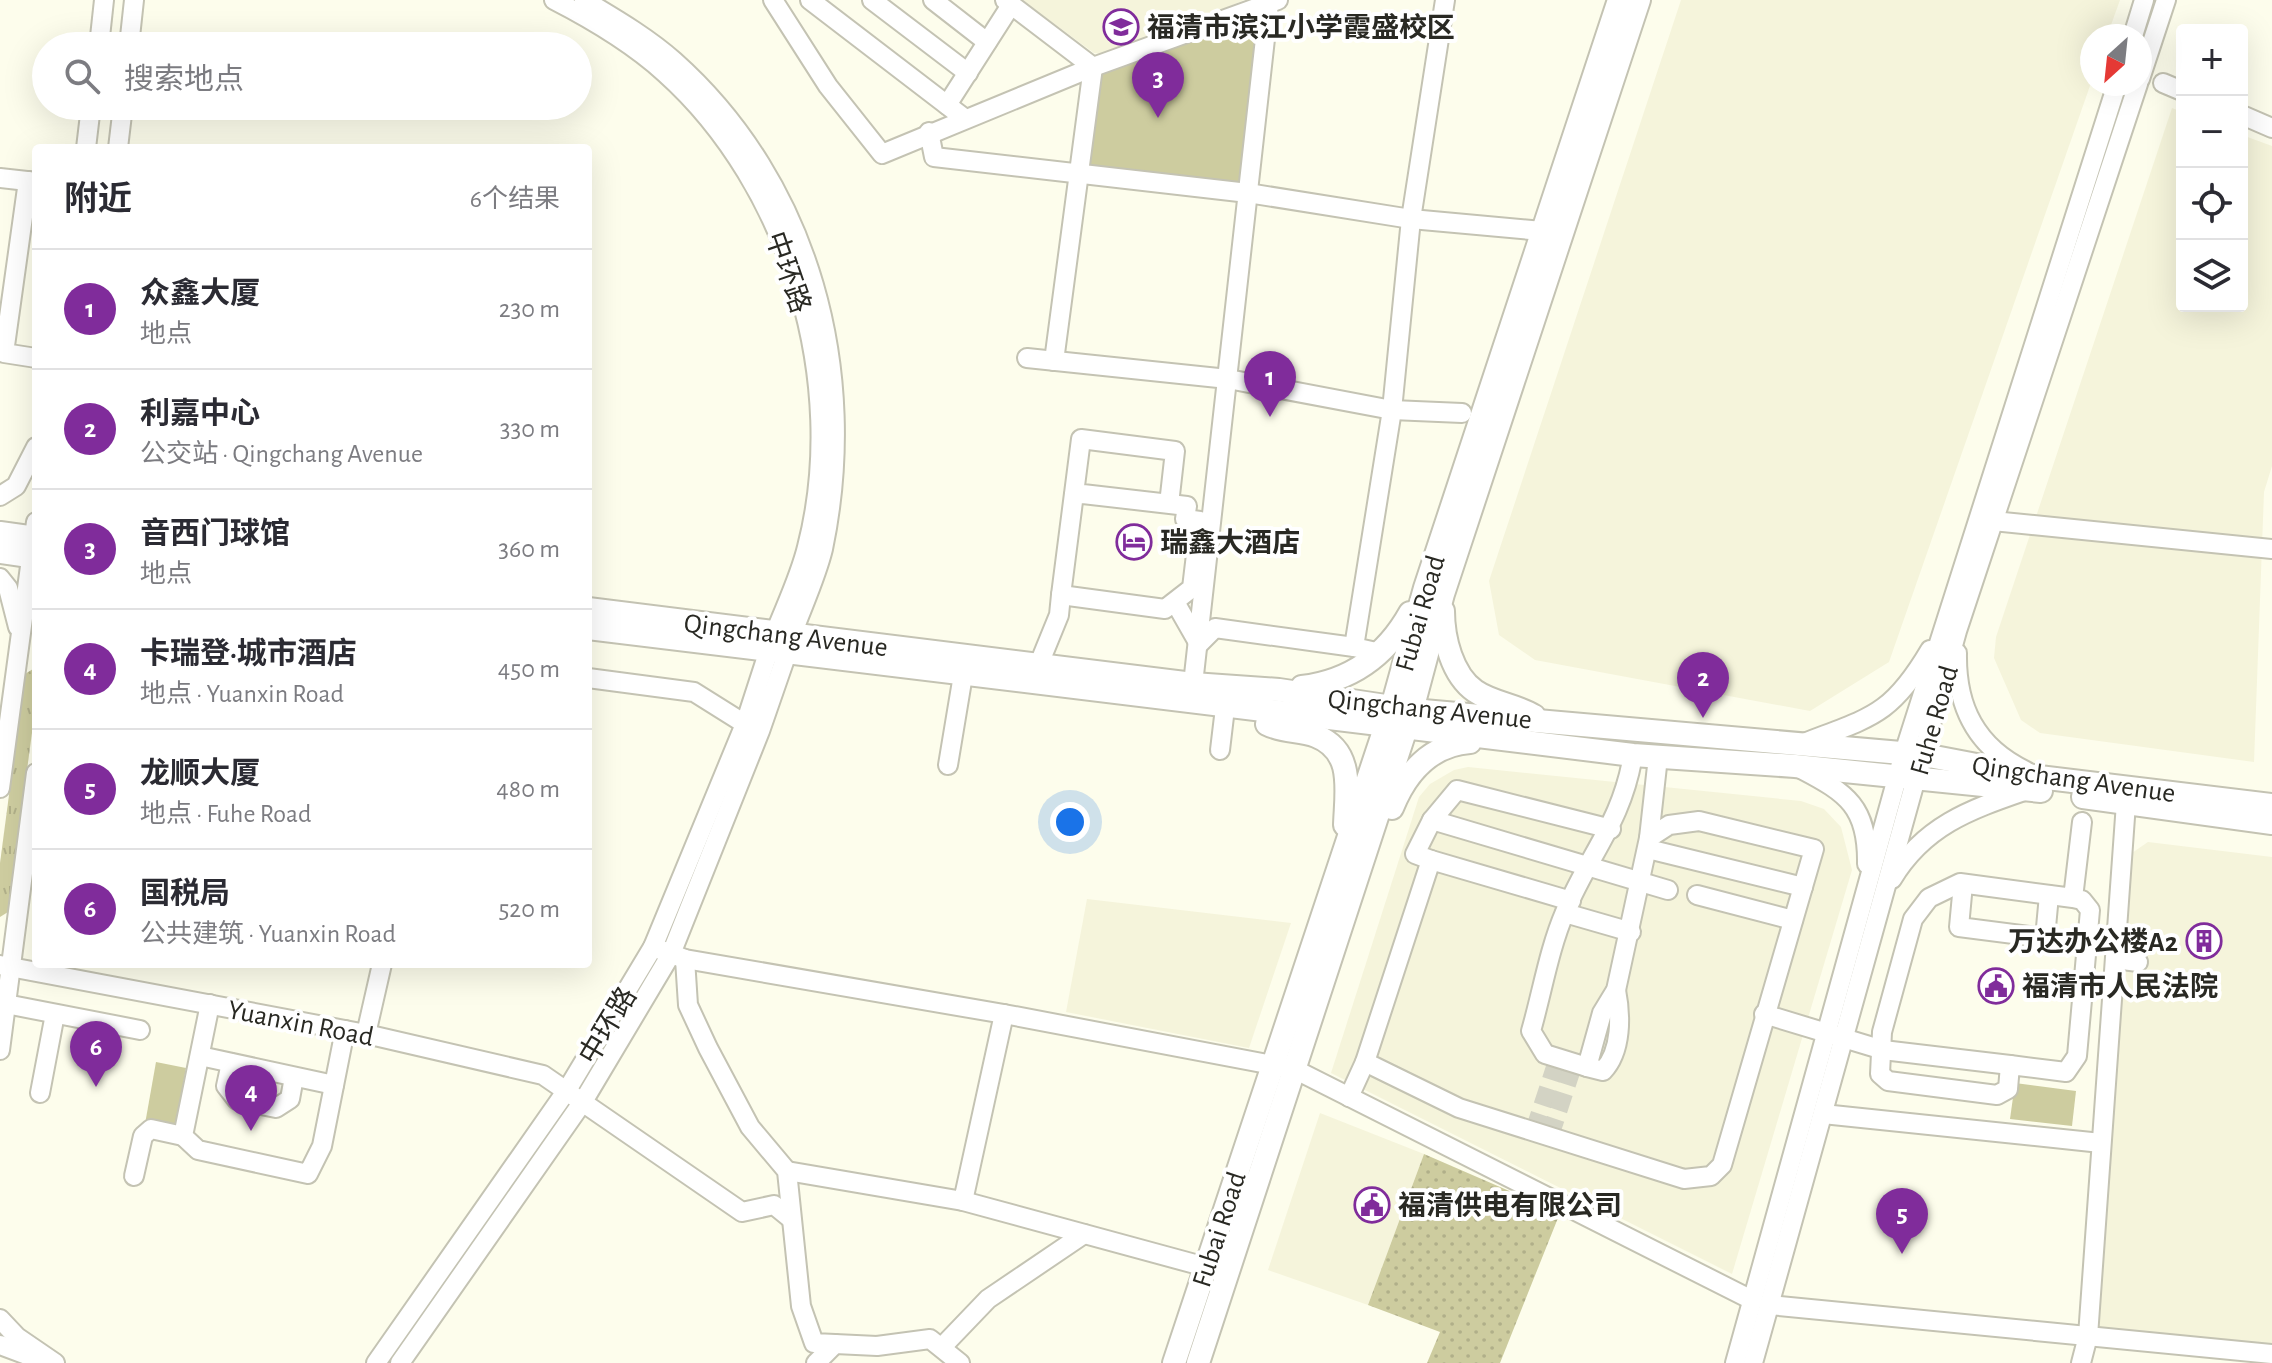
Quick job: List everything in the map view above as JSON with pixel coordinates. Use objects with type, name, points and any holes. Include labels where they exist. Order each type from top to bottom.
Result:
[{"type":"main road","name":"Fubai Road","points":[[1198,1363],[1284,1066],[1399,718],[1542,231],[1619,0]]},
{"type":"main road","name":"Fubai Road","points":[[1434,591],[1639,0]]},
{"type":"main road","points":[[0,533],[32,541]]},
{"type":"main road","points":[[0,552],[32,543]]},
{"type":"main road","points":[[1279,690],[1335,681],[1377,657],[1434,591]]},
{"type":"main road","points":[[1434,591],[1449,652],[1461,677],[1476,692],[1517,705],[1542,721]]},
{"type":"main road","name":"Qingchang Avenue","points":[[592,610],[963,675],[1233,709],[1399,718],[1542,721],[1797,755],[1907,777],[2034,783],[2272,805]]},
{"type":"main road","name":"Qingchang Avenue","points":[[592,628],[1039,664],[1193,684],[1279,690],[1499,740],[1633,755],[1914,754],[2126,803],[2272,823]]},
{"type":"main road","points":[[1233,709],[1272,727],[1318,736],[1334,748],[1348,774],[1353,854],[1379,840],[1400,789],[1414,767],[1439,751],[1460,743],[1499,740]]},
{"type":"main road","name":"Fubai Road","points":[[1174,1363],[1206,1267],[1284,1066]]},
{"type":"street","points":[[101,32],[104,0]]},
{"type":"street","points":[[131,32],[134,0]]},
{"type":"street","name":"中环路","points":[[376,1363],[678,957],[760,731],[807,547],[817,477],[820,417],[814,349],[779,234],[751,181],[718,133],[666,74],[612,33],[554,0]]},
{"type":"street","name":"中环路","points":[[400,1363],[576,1095],[653,947],[745,724],[822,551],[833,481],[837,419],[831,345],[793,223],[765,170],[728,120],[674,61],[584,0]]},
{"type":"street","points":[[773,0],[828,86],[882,154],[929,132],[1093,67],[1273,2],[1248,193],[1193,684]]},
{"type":"street","points":[[810,0],[964,118]]},
{"type":"street","points":[[872,0],[968,73]]},
{"type":"street","points":[[933,0],[987,42]]},
{"type":"street","points":[[1354,647],[1392,410],[1411,219],[1445,0]]},
{"type":"street","points":[[2137,24],[2144,0]]},
{"type":"street","name":"Fuhe Road","points":[[2152,42],[2166,0]]},
{"type":"street","points":[[947,105],[1008,2],[1093,67]]},
{"type":"street","points":[[1054,361],[1093,67]]},
{"type":"street","points":[[2163,83],[2176,88]]},
{"type":"street","name":"Fuhe Road","points":[[1753,1363],[1761,1302],[1907,777],[2113,96]]},
{"type":"street","name":"Fuhe Road","points":[[1952,625],[1993,521],[2134,96]]},
{"type":"street","points":[[2248,118],[2272,128]]},
{"type":"street","points":[[86,144],[89,120]]},
{"type":"street","points":[[118,144],[121,120]]},
{"type":"street","points":[[929,132],[934,157],[1080,171],[1411,219],[1542,231]]},
{"type":"street","points":[[0,178],[32,181],[4,353],[32,357]]},
{"type":"street","points":[[1027,358],[1228,379],[1392,410],[1462,413]]},
{"type":"street","points":[[1039,664],[1059,615],[1081,439],[1175,451],[1169,504]]},
{"type":"street","points":[[0,496],[16,486],[32,455]]},
{"type":"street","points":[[1061,595],[1165,609],[1192,588],[1200,521],[1185,519],[1187,506],[1074,493]]},
{"type":"street","points":[[1993,521],[2272,549]]},
{"type":"street","points":[[0,788],[32,562]]},
{"type":"street","points":[[0,578],[8,588],[20,642]]},
{"type":"street","points":[[1175,602],[1199,644]]},
{"type":"street","points":[[1876,889],[1860,815],[1848,797],[1797,755],[1855,726],[1891,702],[1952,625]]},
{"type":"street","points":[[1876,889],[1942,826],[1965,811],[2034,783],[1977,734],[1966,717],[1952,625]]},
{"type":"street","points":[[1199,644],[1215,628],[1354,647],[1376,652],[1377,657]]},
{"type":"street","points":[[948,765],[963,675]]},
{"type":"street","points":[[592,679],[694,692],[745,724]]},
{"type":"street","points":[[1220,750],[1233,709]]},
{"type":"street","points":[[1633,755],[1629,785],[1611,829],[1568,907],[1531,1031],[1545,1054],[1603,1071],[1609,1065],[1622,1019],[1616,990],[1642,883],[1658,757]]},
{"type":"street","points":[[1611,829],[1457,790],[1432,820],[1415,854],[1631,932]]},
{"type":"street","points":[[0,1050],[6,1004],[6,966],[32,799]]},
{"type":"street","points":[[2081,1363],[2088,1336],[2126,803]]},
{"type":"street","points":[[1432,820],[1668,890]]},
{"type":"street","points":[[1365,1062],[1459,1108],[1684,1179],[1711,1176],[1722,1165],[1814,849],[1699,821],[1669,825],[1649,844]]},
{"type":"street","points":[[2073,898],[2082,822]]},
{"type":"street","points":[[1649,844],[1803,887]]},
{"type":"street","points":[[1349,1097],[1365,1062],[1431,860]]},
{"type":"street","points":[[1963,884],[1959,927],[2045,938],[2049,895]]},
{"type":"street","points":[[1764,1014],[1883,1050],[2010,1065],[2066,1072],[2077,1056],[2090,910],[2082,900],[1963,884],[1929,898],[1913,919],[1882,1032],[1883,1050],[1880,1074],[1888,1081],[1997,1095],[2008,1089],[2010,1065]]},
{"type":"street","points":[[1697,895],[1793,920]]},
{"type":"street","points":[[653,947],[678,957],[1284,1066],[1761,1302],[2272,1354]]},
{"type":"street","points":[[678,957],[688,1005],[708,1048],[750,1127],[787,1171],[801,1306],[814,1343],[877,1346],[930,1339],[960,1363]]},
{"type":"street","points":[[2115,959],[2138,962]]},
{"type":"street","name":"Yuanxin Road","points":[[6,966],[366,1034],[543,1075],[742,1212],[774,1205],[790,1218]]},
{"type":"street","points":[[366,1034],[381,968]]},
{"type":"street","points":[[6,1004],[140,1030]]},
{"type":"street","points":[[183,1136],[210,1004]]},
{"type":"street","points":[[40,1093],[55,1014]]},
{"type":"street","points":[[963,1201],[1004,1014]]},
{"type":"street","points":[[134,1176],[143,1136],[151,1129],[183,1136],[198,1150],[308,1174],[322,1146],[345,1030]]},
{"type":"street","name":"Fuhe Road","points":[[1735,1363],[1761,1302],[1823,1114],[1836,1035]]},
{"type":"street","points":[[200,1056],[334,1085]]},
{"type":"street","points":[[231,1063],[226,1086],[237,1100],[276,1108],[290,1099],[294,1077]]},
{"type":"street","points":[[1823,1114],[2101,1143]]},
{"type":"street","points":[[787,1171],[963,1201],[1206,1267]]},
{"type":"street","points":[[942,1347],[988,1299],[1084,1234]]},
{"type":"street","points":[[0,1319],[17,1337],[55,1363]]},
{"type":"street","points":[[816,1363],[835,1344]]},
{"type":"street","points":[[0,1345],[49,1363]]},
{"type":"shaded area","name":"福清市滨江小学霞盛校区","points":[[1022,0],[1244,0],[1116,56],[1094,53]]},
{"type":"shaded area","points":[[1681,0],[2120,0],[2111,24],[2080,24],[2080,96],[2086,96],[1889,662],[1810,711],[1535,660],[1499,635],[1489,581]]},
{"type":"shaded area","points":[[2172,108],[2176,110],[2176,312],[2248,312],[2248,137],[2272,146],[2272,466],[2264,492],[2254,762],[2040,733],[2021,720],[1994,658],[1996,637]]},
{"type":"shaded area","points":[[1468,767],[1801,801],[1824,809],[1841,827],[1852,870],[1732,1274],[1331,1073],[1419,797],[1430,784],[1454,770]]},
{"type":"shaded area","points":[[2148,842],[2272,857],[2272,1344],[2099,1330],[2097,1291],[2129,855]]},
{"type":"shaded area","points":[[1087,899],[1291,923],[1249,1048],[1066,1012]]},
{"type":"shaded area","points":[[1320,1113],[1424,1154],[1368,1305],[1268,1270]]},
{"type":"green space","points":[[1261,15],[1242,187],[1088,166],[1098,74]]},
{"type":"green space","points":[[32,670],[32,733],[8,912],[0,917],[0,863],[25,674]]},
{"type":"green space","points":[[156,1062],[186,1068],[175,1129],[145,1124]]},
{"type":"green space","points":[[2015,1083],[2076,1091],[2072,1126],[2010,1119]]},
{"type":"green space","points":[[1424,1154],[1560,1213],[1500,1363],[1427,1363],[1440,1332],[1368,1305]]},
{"type":"tunnel","points":[[1534,1131],[1558,1058]]},
{"type":"tunnel","points":[[1550,1136],[1574,1063]]},
{"type":"place","name":"福清市滨江小学霞盛校区","points":[[1121,27]]},
{"type":"place","name":"音西门球馆","points":[[1158,118]]},
{"type":"place","name":"众鑫大厦","points":[[1270,417]]},
{"type":"place","name":"瑞鑫大酒店","points":[[1134,542]]},
{"type":"place","name":"利嘉中心","points":[[1703,718]]},
{"type":"place","name":"万达办公楼A2","points":[[2204,941]]},
{"type":"place","name":"福清市人民法院","points":[[1996,986]]},
{"type":"place","name":"国税局","points":[[96,1087]]},
{"type":"place","name":"卡瑞登·城市酒店","points":[[251,1131]]},
{"type":"place","name":"福清供电有限公司","points":[[1372,1205]]},
{"type":"place","name":"龙顺大厦","points":[[1902,1254]]}]
